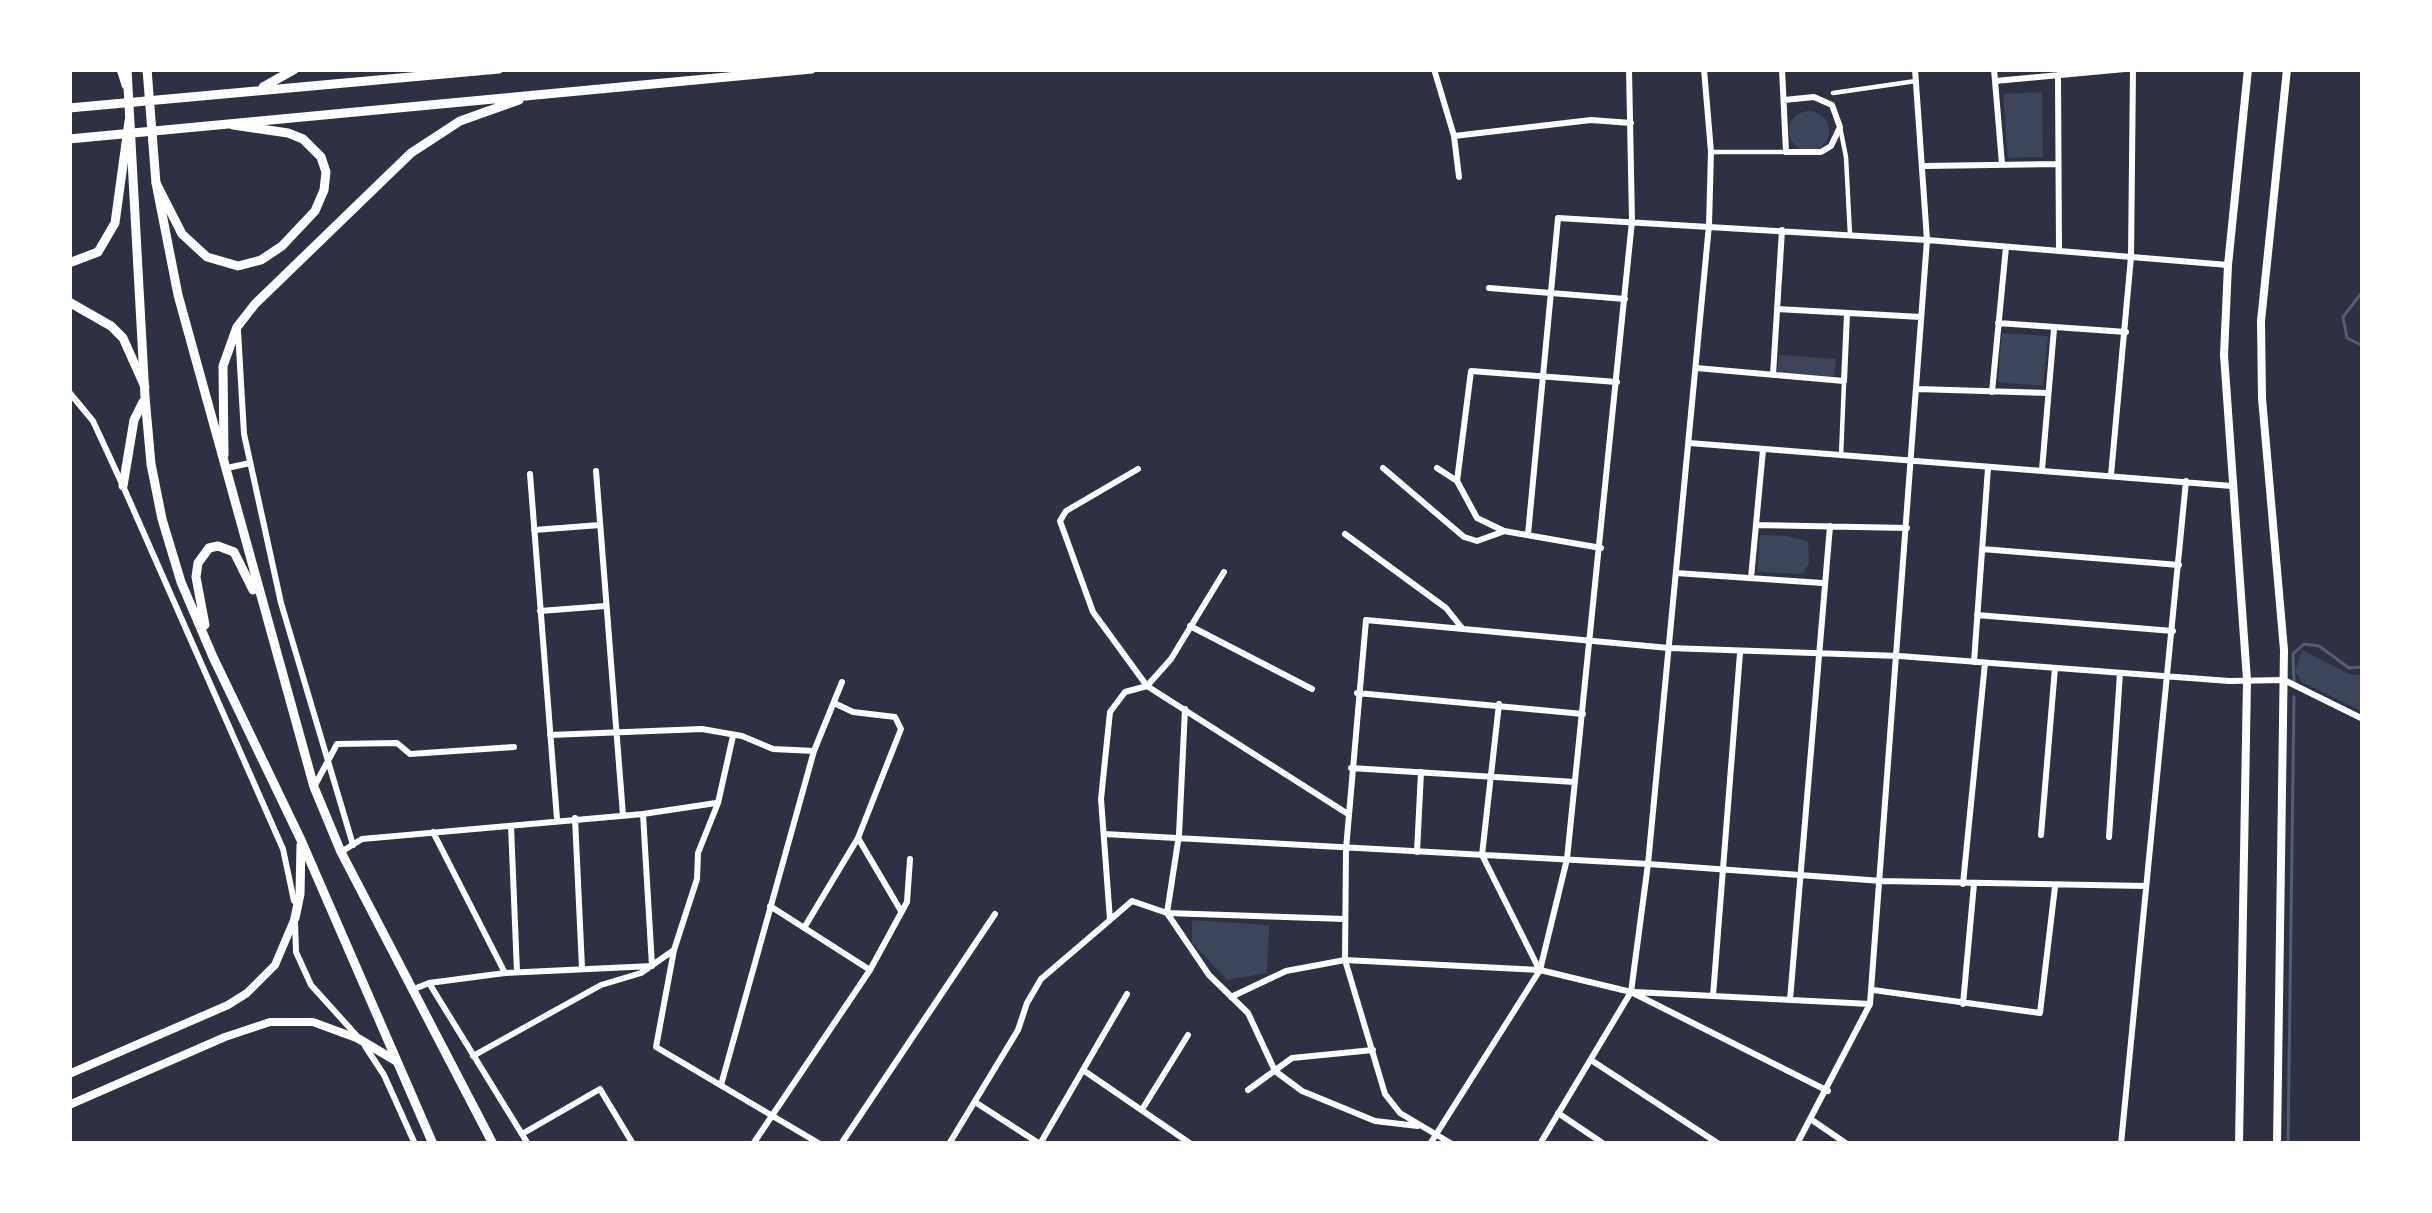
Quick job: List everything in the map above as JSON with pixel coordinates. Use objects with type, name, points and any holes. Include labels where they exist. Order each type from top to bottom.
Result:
[{"type":"main road","points":[[124,69],[145,393],[162,519],[213,657],[301,839],[433,1144]]},
{"type":"main road","points":[[255,91],[295,69]]},
{"type":"main road","points":[[69,108],[499,69]]},
{"type":"main road","points":[[69,139],[812,69]]},
{"type":"main road","points":[[2239,1144],[2247,680],[2224,355],[2248,69]]},
{"type":"main road","points":[[2277,1144],[2284,680],[2262,398],[2261,321],[2287,69]]},
{"type":"main road","points":[[147,70],[156,184],[178,295],[314,788],[341,852],[493,1144]]},
{"type":"main road","points":[[224,455],[223,365],[237,327],[255,304],[411,153],[460,121],[538,94]]},
{"type":"main road","points":[[69,263],[98,252],[115,223],[129,121]]},
{"type":"main road","points":[[156,184],[194,249],[223,264],[261,260],[300,231],[324,190],[326,172],[321,158],[303,139],[287,133],[221,122]]},
{"type":"main road","points":[[69,302],[123,338],[145,393],[134,420],[123,486]]},
{"type":"main road","points":[[213,657],[196,577],[198,563],[209,548],[218,546],[235,553],[264,617]]},
{"type":"main road","points":[[69,1074],[229,1005],[275,965],[300,894],[301,839]]},
{"type":"main road","points":[[69,1106],[270,1022],[313,1022],[359,1039],[398,1062]]},
{"type":"street","points":[[1434,69],[1454,136],[1459,177]]},
{"type":"street","points":[[1430,1144],[1540,970],[1567,859],[1632,221],[1629,69]]},
{"type":"street","points":[[1540,1144],[1631,992],[1648,863],[1708,225],[1711,152],[1704,69]]},
{"type":"street","points":[[1782,69],[1786,152]]},
{"type":"street","points":[[1797,1144],[1870,1004],[1927,240],[1915,69]]},
{"type":"street","points":[[1994,69],[2002,164]]},
{"type":"street","points":[[1995,81],[2129,69],[2131,257],[2111,475]]},
{"type":"street","points":[[2058,75],[2059,251]]},
{"type":"street","points":[[1784,100],[1916,81]]},
{"type":"street","points":[[1814,98],[1832,105],[1840,128],[1850,235]]},
{"type":"street","points":[[1454,136],[1591,120],[1631,123]]},
{"type":"street","points":[[1711,152],[1821,152],[1832,146],[1840,128]]},
{"type":"street","points":[[1922,166],[2058,164]]},
{"type":"street","points":[[1528,534],[1558,218],[1927,240],[2228,265]]},
{"type":"street","points":[[1772,375],[1783,230]]},
{"type":"street","points":[[1992,392],[2006,247]]},
{"type":"street","points":[[1489,288],[1625,299]]},
{"type":"street","points":[[1777,309],[1922,317]]},
{"type":"street","points":[[1841,456],[1847,314]]},
{"type":"street","points":[[1999,323],[2126,332]]},
{"type":"street","points":[[237,327],[250,463],[281,603],[353,845]]},
{"type":"street","points":[[2042,470],[2054,328]]},
{"type":"street","points":[[1696,368],[1844,381]]},
{"type":"street","points":[[1457,482],[1472,371],[1617,382]]},
{"type":"street","points":[[1917,388],[2048,393]]},
{"type":"street","points":[[69,392],[93,421],[283,849],[294,893],[296,952],[311,985],[384,1075],[415,1144]]},
{"type":"street","points":[[221,397],[242,410]]},
{"type":"street","points":[[1689,443],[2232,486]]},
{"type":"street","points":[[1751,578],[1762,450]]},
{"type":"street","points":[[227,468],[250,463]]},
{"type":"street","points":[[1974,662],[1988,466]]},
{"type":"street","points":[[1383,468],[1465,537],[1477,541],[1504,531]]},
{"type":"street","points":[[1437,468],[1457,482],[1477,518],[1504,531],[1601,548]]},
{"type":"street","points":[[1138,469],[1066,511],[1060,521],[1094,612],[1148,686],[1348,814]]},
{"type":"street","points":[[596,471],[623,815]]},
{"type":"street","points":[[530,474],[557,819]]},
{"type":"street","points":[[2121,1144],[2186,481]]},
{"type":"street","points":[[243,533],[261,512]]},
{"type":"street","points":[[534,530],[600,525]]},
{"type":"street","points":[[1756,525],[1907,528]]},
{"type":"street","points":[[1790,1000],[1829,526]]},
{"type":"street","points":[[1345,534],[1446,608],[1462,628]]},
{"type":"street","points":[[1982,549],[2179,565]]},
{"type":"street","points":[[1110,920],[1101,799],[1110,712],[1124,692],[1148,686],[1171,659],[1224,572]]},
{"type":"street","points":[[1676,573],[1823,583]]},
{"type":"street","points":[[540,611],[605,606]]},
{"type":"street","points":[[1978,615],[2173,631]]},
{"type":"street","points":[[1452,1144],[1400,1113],[1385,1094],[1345,960],[1348,814],[1366,620],[1591,643],[2284,680],[2363,719]]},
{"type":"street","points":[[1190,626],[1312,689]]},
{"type":"street","points":[[1713,996],[1740,652]]},
{"type":"street","points":[[1963,884],[1985,663]]},
{"type":"street","points":[[2041,835],[2055,668]]},
{"type":"street","points":[[2109,837],[2120,673]]},
{"type":"street","points":[[721,1085],[814,751],[842,682]]},
{"type":"street","points":[[1357,693],[1583,714]]},
{"type":"street","points":[[805,928],[858,838],[900,724],[896,718],[853,712],[834,703]]},
{"type":"street","points":[[1498,704],[1482,855],[1540,970]]},
{"type":"street","points":[[1185,709],[1179,835],[1167,913],[1210,975],[1248,1013],[1275,1071],[1301,1091],[1375,1121],[1421,1127]]},
{"type":"street","points":[[550,735],[702,729],[792,753],[814,751]]},
{"type":"street","points":[[733,736],[718,802],[698,853],[697,879],[674,950],[656,1047],[820,1144]]},
{"type":"street","points":[[314,788],[337,744],[397,743],[410,754],[514,747]]},
{"type":"street","points":[[1352,768],[1575,782]]},
{"type":"street","points":[[1417,852],[1421,772]]},
{"type":"street","points":[[341,852],[362,839],[643,814],[718,802]]},
{"type":"street","points":[[643,814],[652,966]]},
{"type":"street","points":[[575,818],[582,968]]},
{"type":"street","points":[[511,824],[517,972]]},
{"type":"street","points":[[433,830],[505,973]]},
{"type":"street","points":[[1104,834],[1648,863],[1882,881],[2145,886]]},
{"type":"street","points":[[858,838],[901,911]]},
{"type":"street","points":[[754,1144],[870,970],[907,902],[910,859]]},
{"type":"street","points":[[1963,1004],[1974,884]]},
{"type":"street","points":[[1871,990],[2040,1013],[2055,886]]},
{"type":"street","points":[[949,1144],[1018,1030],[1041,979],[1132,901],[1167,913],[1344,919]]},
{"type":"street","points":[[770,906],[870,970]]},
{"type":"street","points":[[841,1144],[995,914]]},
{"type":"street","points":[[473,1056],[601,985],[652,966],[674,950]]},
{"type":"street","points":[[1231,997],[1286,971],[1345,960],[1540,970],[1631,992],[1870,1004]]},
{"type":"street","points":[[413,990],[429,982],[505,973],[652,966]]},
{"type":"street","points":[[429,982],[528,1144]]},
{"type":"street","points":[[1631,992],[1828,1091]]},
{"type":"street","points":[[975,1102],[1040,1144],[1127,994]]},
{"type":"street","points":[[1143,1108],[1188,1035]]},
{"type":"street","points":[[1248,1090],[1292,1058],[1373,1049]]},
{"type":"street","points":[[1591,1060],[1719,1144]]},
{"type":"street","points":[[1083,1070],[1191,1144]]},
{"type":"street","points":[[522,1134],[600,1089],[633,1144]]},
{"type":"street","points":[[1558,1113],[1604,1144]]},
{"type":"street","points":[[1812,1120],[1847,1144]]},
{"type":"shaded area","points":[[2042,92],[2043,157],[2008,158],[2003,94]]},
{"type":"shaded area","points":[[1809,111],[1823,117],[1829,131],[1823,145],[1809,151],[1795,145],[1789,131],[1795,117]]},
{"type":"shaded area","points":[[2002,333],[2048,336],[2043,386],[1998,382]]},
{"type":"shaded area","points":[[1779,355],[1836,359],[1834,377],[1777,372]]},
{"type":"shaded area","points":[[1760,535],[1808,542],[1809,563],[1803,574],[1757,572]]},
{"type":"shaded area","points":[[2302,650],[2349,674],[2363,675],[2363,712],[2302,682],[2295,671]]},
{"type":"shaded area","points":[[1192,920],[1269,925],[1267,973],[1227,980],[1192,943]]},
{"type":"waterway","points":[[2363,291],[2343,317],[2347,338],[2363,346]]},
{"type":"waterway","points":[[2294,682],[2293,654],[2304,644],[2319,646],[2349,668],[2363,667]]},
{"type":"waterway","points":[[2288,1144],[2294,697]]}]
